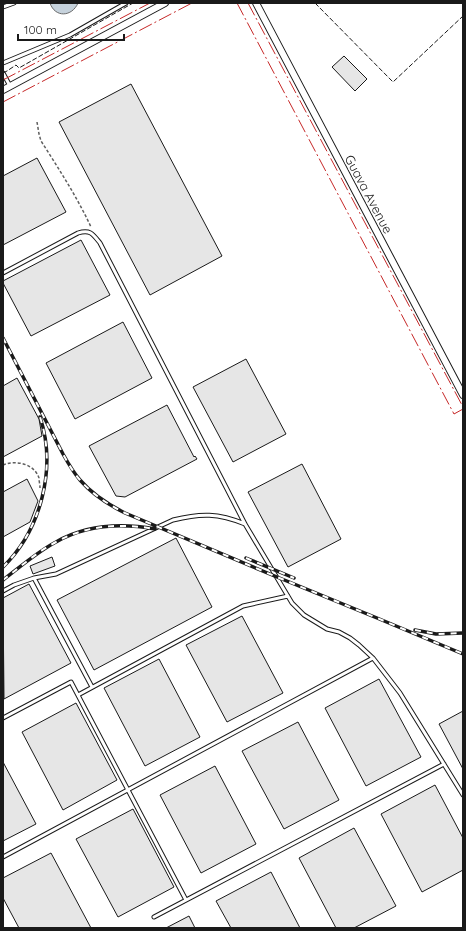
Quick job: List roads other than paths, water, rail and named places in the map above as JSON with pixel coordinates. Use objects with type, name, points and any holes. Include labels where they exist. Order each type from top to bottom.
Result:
[{"type":"street","points":[[3,90],[165,3]]},
{"type":"street","name":"Guava Avenue","points":[[256,3],[463,395]]},
{"type":"lane","points":[[3,8],[14,3]]},
{"type":"lane","points":[[3,63],[70,35],[126,3]]},
{"type":"lane","points":[[3,73],[10,86]]},
{"type":"lane","points":[[3,273],[78,233],[84,231],[90,232],[95,236],[100,243],[245,524],[292,603],[304,615],[327,629],[339,632],[350,638],[373,658],[400,693],[463,795]]},
{"type":"lane","points":[[3,586],[4,590],[34,578],[56,574],[173,520],[189,516],[208,515],[230,518],[245,524]]},
{"type":"lane","points":[[34,578],[92,687]]},
{"type":"lane","points":[[78,695],[243,606],[288,596]]},
{"type":"lane","points":[[3,857],[373,658]]},
{"type":"lane","points":[[3,718],[71,682],[186,900]]},
{"type":"lane","points":[[154,917],[444,764]]},
{"type":"railway","points":[[3,338],[69,464],[77,477],[101,499],[125,513],[463,654]]},
{"type":"railway","points":[[3,567],[16,552],[27,535],[36,517],[42,497],[46,477],[47,457],[45,437],[40,417]]},
{"type":"railway","points":[[3,580],[42,550],[67,536],[104,527],[129,526],[155,529]]},
{"type":"railway","points":[[246,558],[294,578]]},
{"type":"railway","points":[[415,630],[436,634],[463,633]]}]
